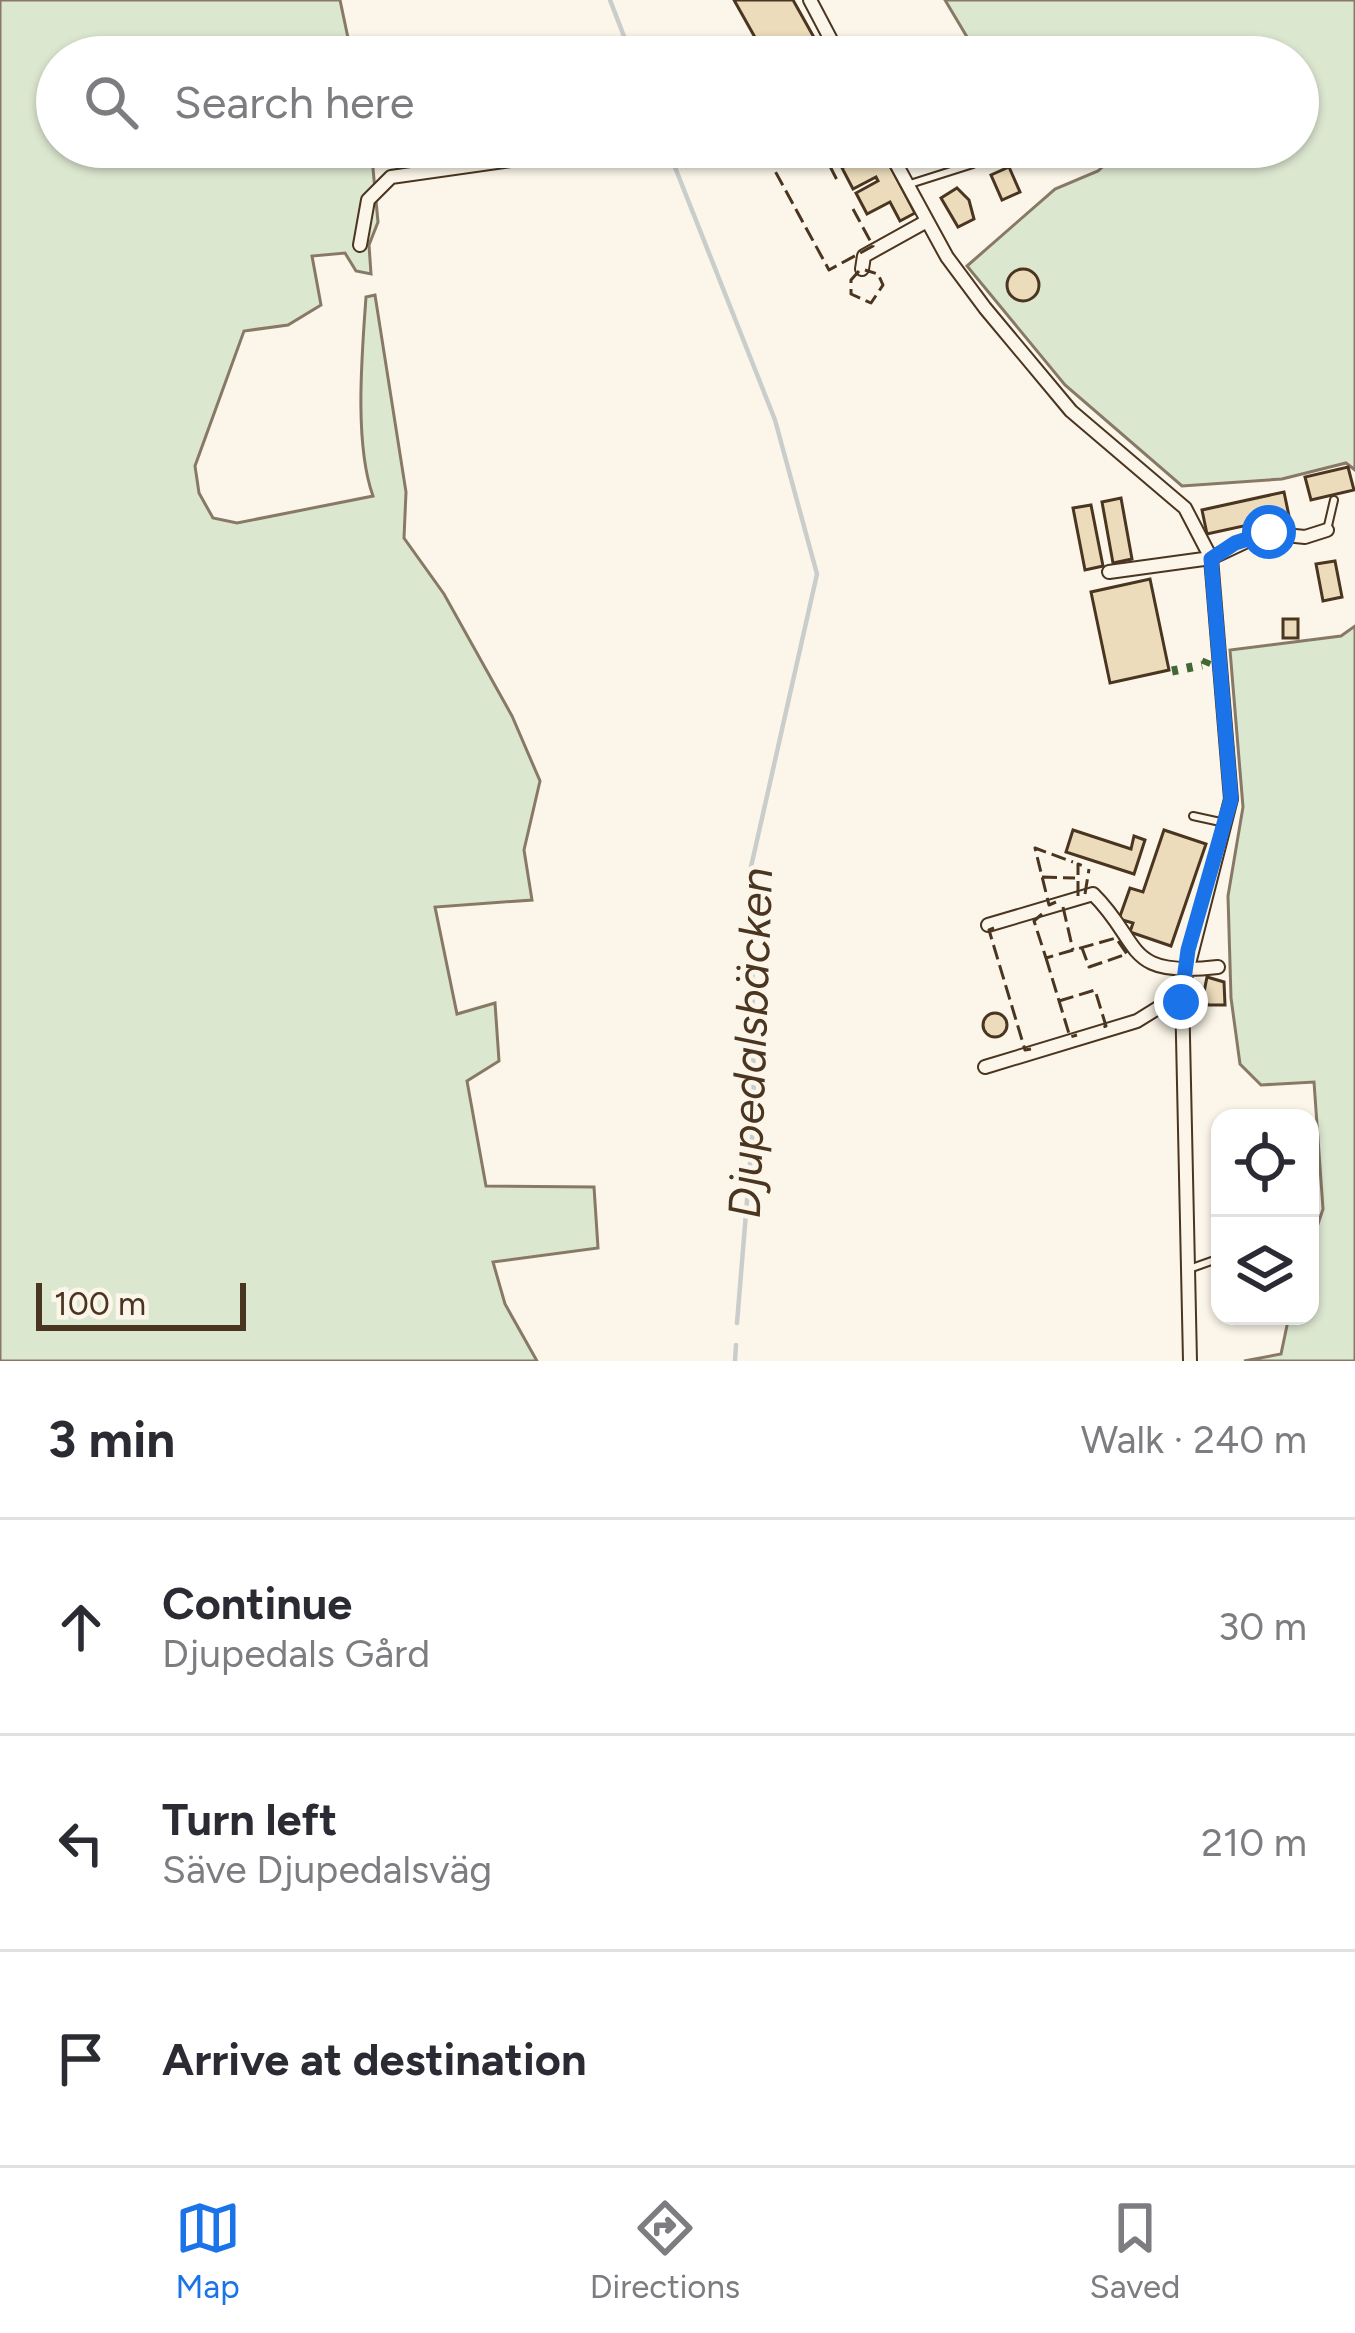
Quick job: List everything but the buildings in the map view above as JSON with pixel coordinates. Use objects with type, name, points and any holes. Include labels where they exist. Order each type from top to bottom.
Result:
[{"type":"street","points":[[810,0],[829,36]]},
{"type":"street","points":[[360,245],[368,200],[391,177],[454,168]]},
{"type":"street","points":[[898,168],[958,272],[1061,400],[1185,508],[1211,559],[1230,742],[1226,823],[1182,993],[1190,1361]]},
{"type":"street","points":[[862,269],[870,251],[927,221]]},
{"type":"street","points":[[1109,572],[1211,559],[1258,534],[1305,537],[1328,530]]},
{"type":"street","points":[[988,926],[1094,894],[1129,948],[1147,959],[1184,971],[1218,968]]},
{"type":"street","points":[[986,1067],[1136,1021],[1182,993]]},
{"type":"lane","points":[[907,185],[948,168]]},
{"type":"lane","points":[[1328,530],[1334,500]]},
{"type":"lane","points":[[1193,816],[1226,823]]},
{"type":"lane","points":[[1188,1269],[1211,1261]]},
{"type":"green space","points":[[0,0],[340,0],[348,36],[36,36],[36,168],[373,168],[378,222],[369,245],[371,274],[356,271],[345,253],[312,256],[321,305],[288,325],[244,331],[195,466],[199,493],[213,518],[237,523],[373,496],[363,451],[361,398],[366,297],[375,295],[406,492],[404,538],[444,594],[512,716],[540,781],[524,850],[532,900],[435,907],[457,1014],[495,1003],[499,1061],[467,1081],[486,1186],[594,1187],[598,1248],[493,1262],[505,1304],[537,1361],[0,1361]]},
{"type":"green space","points":[[945,0],[1355,0],[1355,470],[1346,463],[1282,479],[1182,486],[1065,385],[967,266],[1055,189],[1101,168],[1319,168],[1319,36],[966,36]]},
{"type":"green space","points":[[1355,626],[1355,1361],[1244,1361],[1281,1354],[1287,1325],[1319,1325],[1323,1209],[1314,1082],[1261,1085],[1240,1064],[1231,998],[1228,896],[1243,807],[1230,650],[1341,636]]},
{"type":"waterway","name":"Djupedalsbäcken","points":[[610,0],[624,36]]},
{"type":"waterway","name":"Djupedalsbäcken","points":[[675,168],[775,420],[817,574],[751,867],[754,1115],[737,1323]]},
{"type":"waterway","name":"Djupedalsbäcken","points":[[735,1361],[736,1345]]},
{"type":"hedge","points":[[1205,665],[1209,656]]},
{"type":"hedge","points":[[1172,671],[1202,665]]},
{"type":"fence","points":[[773,168],[829,270],[873,246],[853,209]]},
{"type":"fence","points":[[831,168],[837,180]]},
{"type":"fence","points":[[859,271],[851,280],[851,294],[871,303],[883,285],[878,274],[865,270]]},
{"type":"fence","points":[[1056,902],[1049,905],[1035,848],[1073,862]]},
{"type":"fence","points":[[1078,896],[1078,864],[1086,867]]},
{"type":"fence","points":[[1085,894],[1089,869]]},
{"type":"fence","points":[[1042,877],[1075,878]]},
{"type":"fence","points":[[1063,907],[1073,950]]},
{"type":"fence","points":[[1042,914],[1034,921],[1046,958],[1116,938],[1127,954],[1089,967],[1082,948]]},
{"type":"fence","points":[[994,928],[989,930],[1025,1050],[1031,1049]]},
{"type":"fence","points":[[1046,958],[1070,1037],[1077,1035]]},
{"type":"fence","points":[[1059,1001],[1095,990],[1106,1026],[1100,1028]]},
{"type":"route","points":[[1181,1002],[1188,950],[1231,799],[1230,742],[1211,559],[1235,543],[1269,532]]}]
